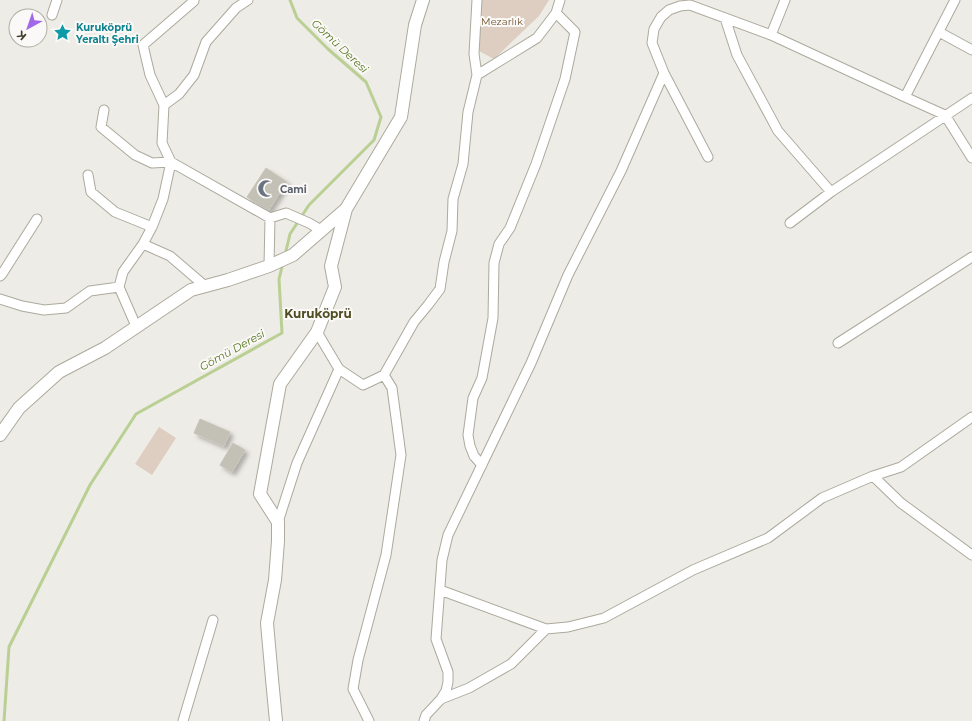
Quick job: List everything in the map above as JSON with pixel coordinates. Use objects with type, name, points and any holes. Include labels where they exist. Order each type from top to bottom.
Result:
[{"type":"street","points":[[52,15],[57,0]]},
{"type":"street","points":[[136,326],[118,288],[123,272],[143,244],[152,227],[163,199],[171,162],[162,143],[164,105],[150,75],[143,45],[194,0]]},
{"type":"street","points":[[164,105],[179,94],[194,74],[206,42],[236,8],[248,0]]},
{"type":"street","points":[[278,522],[260,494],[280,384],[316,332],[335,287],[331,266],[346,209],[401,117],[415,25],[423,0]]},
{"type":"street","points":[[316,332],[339,369],[364,385],[384,375],[414,322],[440,289],[444,262],[452,231],[453,199],[463,164],[468,112],[477,76],[474,54],[477,0]]},
{"type":"street","points":[[477,76],[536,38],[556,13],[560,0]]},
{"type":"street","points":[[771,35],[785,0]]},
{"type":"street","points":[[905,97],[955,0]]},
{"type":"street","points":[[708,157],[664,73],[652,43],[654,30],[661,17],[669,10],[680,6],[690,5],[771,35],[945,115],[972,158]]},
{"type":"street","points":[[482,465],[474,456],[468,435],[473,398],[482,378],[493,318],[494,263],[499,244],[510,228],[550,126],[565,79],[575,32],[556,13]]},
{"type":"street","points":[[725,18],[737,55],[778,131],[831,192]]},
{"type":"street","points":[[938,32],[972,50]]},
{"type":"street","points":[[424,721],[426,715],[441,699],[446,691],[448,682],[448,672],[436,639],[442,560],[448,535],[531,363],[568,275],[621,171],[664,73]]},
{"type":"street","points":[[790,223],[831,192],[972,98]]},
{"type":"street","points":[[104,110],[100,127],[135,155],[152,163],[171,162],[270,218],[286,213],[321,230]]},
{"type":"street","points":[[88,175],[92,192],[115,212],[152,227]]},
{"type":"street","points":[[0,434],[19,408],[59,372],[105,348],[191,290],[228,280],[269,266],[293,255],[346,209]]},
{"type":"street","points":[[269,266],[270,218]]},
{"type":"street","points":[[0,276],[37,219]]},
{"type":"street","points":[[143,244],[170,256],[204,286]]},
{"type":"street","points":[[838,343],[972,257]]},
{"type":"street","points":[[0,299],[22,306],[44,310],[66,308],[90,291],[118,288]]},
{"type":"street","points":[[276,721],[268,623],[275,580],[278,522],[297,463],[339,369]]},
{"type":"street","points":[[369,721],[353,689],[358,660],[386,555],[401,455],[392,388],[384,375]]},
{"type":"street","points":[[440,590],[546,629],[568,628],[604,618],[693,570],[768,538],[822,498],[873,476],[901,467],[972,417]]},
{"type":"street","points":[[873,476],[900,503],[972,555]]},
{"type":"street","points":[[183,721],[213,620]]},
{"type":"street","points":[[441,699],[470,688],[511,664],[546,629]]},
{"type":"green space","name":"Mezarlık","points":[[482,0],[549,0],[539,16],[494,59],[479,51]]},
{"type":"green space","points":[[159,427],[176,438],[152,475],[135,464]]},
{"type":"building","name":"Cami","points":[[266,168],[287,182],[268,211],[247,197]]},
{"type":"building","points":[[200,419],[230,432],[224,446],[194,433]]},
{"type":"building","points":[[233,443],[245,450],[232,472],[220,465]]},
{"type":"waterway","name":"Gömü Deresi","points":[[285,255],[290,234],[309,205],[374,140],[381,117],[366,82],[328,49],[297,18],[290,0]]},
{"type":"waterway","name":"Gömü Deresi","points":[[4,721],[9,647],[90,485],[136,414],[282,333],[279,279],[283,263]]},
{"type":"place","name":"Kuruköprü Yeraltı Şehri","points":[[63,33]]},
{"type":"place","name":"Cami","points":[[267,189]]},
{"type":"district","name":"Kuruköprü","points":[[318,314]]}]
